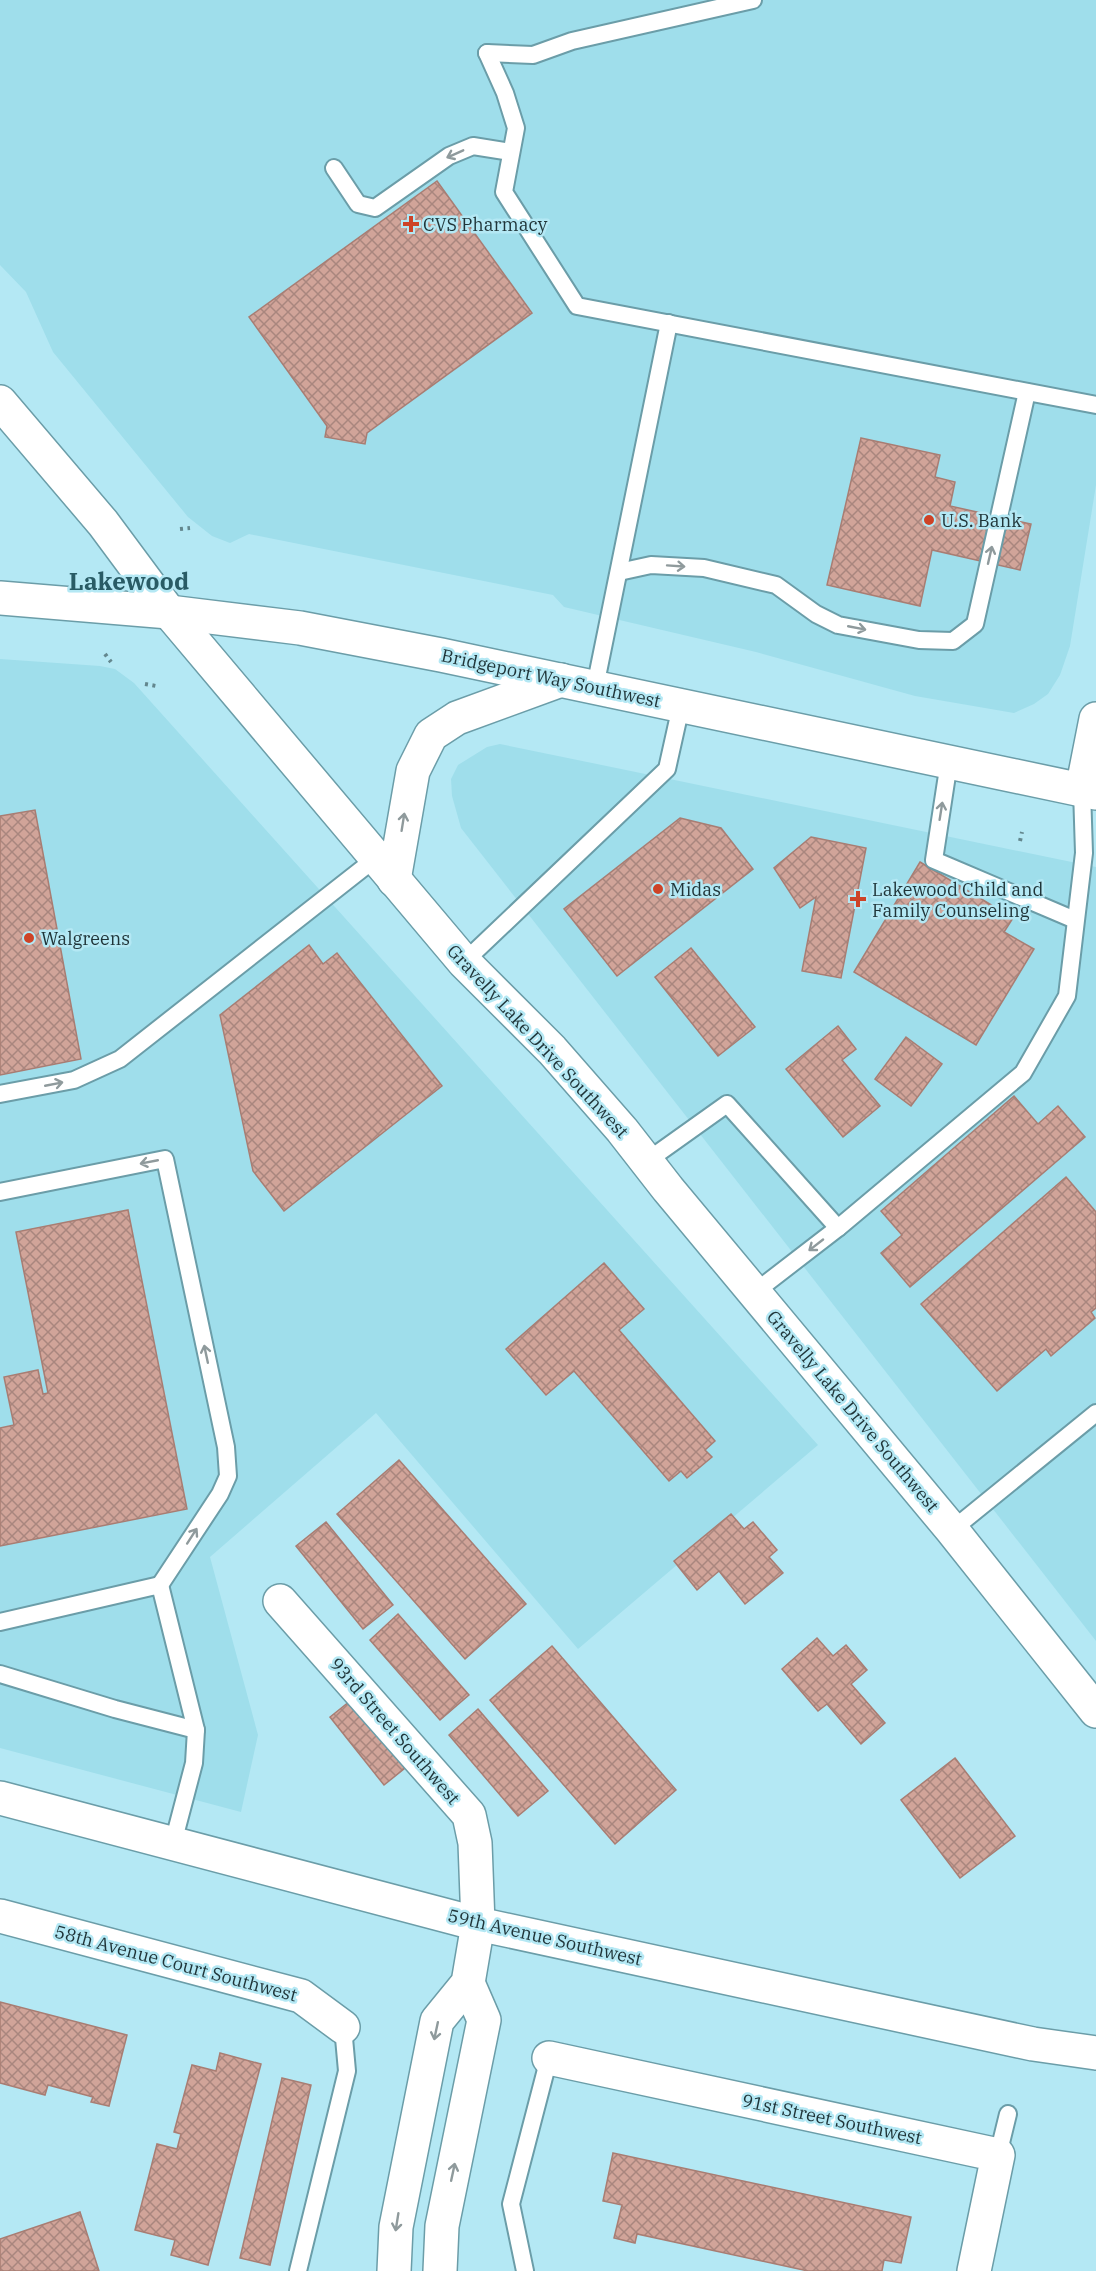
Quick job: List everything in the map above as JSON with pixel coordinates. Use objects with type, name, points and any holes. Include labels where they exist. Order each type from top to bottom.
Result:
[{"type":"street","name":"Gravelly Lake Drive Southwest","points":[[0,402],[103,523],[169,612],[464,962],[552,1050],[647,1161],[952,1530],[1096,1711]]},
{"type":"street","name":"Bridgeport Way Southwest","points":[[0,598],[169,612],[300,628],[595,687],[1089,791]]},
{"type":"street","points":[[385,869],[413,771],[431,735],[457,717],[561,680]]},
{"type":"street","points":[[1089,791],[1096,719]]},
{"type":"street","name":"93rd Street Southwest","points":[[280,1600],[469,1815],[475,1843],[478,1924],[468,1983],[437,2021],[396,2227],[394,2271]]},
{"type":"street","name":"59th Avenue Southwest","points":[[0,1798],[478,1924],[1033,2044],[1096,2053]]},
{"type":"street","name":"58th Avenue Court Southwest","points":[[0,1916],[301,1996],[343,2028]]},
{"type":"street","points":[[440,2271],[442,2226],[484,2020],[468,1983]]},
{"type":"street","name":"91st Street Southwest","points":[[549,2058],[998,2155]]},
{"type":"street","points":[[974,2271],[998,2155]]},
{"type":"lane","points":[[753,0],[572,40],[532,55],[487,53],[505,93],[516,128],[504,192],[577,306],[1096,405]]},
{"type":"lane","points":[[334,168],[358,204],[375,208],[449,156],[473,146],[511,152]]},
{"type":"lane","points":[[595,687],[669,323]]},
{"type":"lane","points":[[618,572],[651,565],[704,568],[776,585],[816,614],[838,625],[919,640],[953,641],[975,624],[1027,392]]},
{"type":"lane","points":[[464,962],[667,769],[681,705]]},
{"type":"lane","points":[[949,762],[934,860],[1074,920]]},
{"type":"lane","points":[[755,1292],[837,1228],[1023,1073],[1067,996],[1089,791]]},
{"type":"lane","points":[[0,1094],[74,1080],[120,1059],[385,869]]},
{"type":"lane","points":[[647,1161],[727,1104],[837,1228]]},
{"type":"lane","points":[[0,1192],[165,1159],[226,1447],[228,1476],[220,1494],[160,1585],[0,1622]]},
{"type":"lane","points":[[952,1530],[1096,1413]]},
{"type":"lane","points":[[160,1585],[196,1730],[194,1763],[173,1843]]},
{"type":"lane","points":[[0,1674],[115,1710],[196,1730]]},
{"type":"lane","points":[[298,2271],[347,2071],[343,2028]]},
{"type":"lane","points":[[525,2271],[511,2204],[549,2058]]},
{"type":"lane","points":[[998,2155],[1008,2114]]},
{"type":"path","points":[[180,530],[190,528]]},
{"type":"path","points":[[105,654],[111,662]]},
{"type":"path","points":[[145,684],[156,686]]},
{"type":"path","points":[[1020,841],[1022,832]]},
{"type":"shaded area","points":[[0,0],[1096,0],[1096,485],[1070,646],[1060,675],[1048,694],[1034,704],[1014,713],[915,696],[756,652],[564,607],[553,595],[249,534],[230,543],[212,536],[188,517],[53,352],[26,292],[0,265]]},
{"type":"shaded area","points":[[0,659],[100,666],[115,669],[134,683],[818,1445],[578,1649],[376,1413],[210,1557],[258,1735],[241,1812],[0,1748]]},
{"type":"shaded area","points":[[500,744],[1096,867],[1096,1641],[461,828],[452,796],[451,779],[458,765],[487,747]]},
{"type":"building","name":"CVS Pharmacy","points":[[437,181],[532,313],[367,433],[365,444],[325,437],[327,426],[249,317]]},
{"type":"building","name":"U.S. Bank","points":[[861,438],[940,455],[935,477],[955,482],[950,506],[1031,524],[1020,570],[932,550],[920,606],[827,585]]},
{"type":"building","name":"Walgreens","points":[[35,810],[81,1059],[0,1075],[0,816]]},
{"type":"building","name":"Midas","points":[[680,818],[721,828],[753,869],[617,976],[564,909]]},
{"type":"building","points":[[811,837],[866,848],[841,978],[802,971],[816,897],[800,908],[774,868]]},
{"type":"building","points":[[920,862],[1013,918],[1004,932],[1034,949],[976,1045],[854,972]]},
{"type":"building","points":[[309,945],[323,964],[337,953],[442,1086],[284,1211],[253,1171],[220,1015]]},
{"type":"building","points":[[691,948],[755,1027],[718,1056],[655,977]]},
{"type":"building","points":[[838,1026],[856,1049],[842,1060],[880,1106],[843,1137],[786,1069]]},
{"type":"building","points":[[906,1037],[942,1064],[911,1106],[875,1079]]},
{"type":"building","points":[[1014,1096],[1038,1124],[1058,1106],[1085,1137],[910,1287],[881,1253],[902,1235],[881,1211]]},
{"type":"building","points":[[1066,1177],[1096,1212],[1096,1308],[1091,1312],[1095,1318],[1051,1356],[1046,1349],[997,1391],[921,1304]]},
{"type":"building","points":[[128,1210],[187,1509],[0,1546],[0,1428],[14,1425],[4,1377],[38,1370],[43,1394],[48,1393],[16,1232]]},
{"type":"building","points":[[604,1263],[644,1309],[619,1330],[715,1441],[705,1450],[712,1457],[687,1478],[681,1471],[669,1481],[574,1371],[546,1395],[506,1349]]},
{"type":"building","points":[[399,1460],[526,1604],[465,1659],[337,1514]]},
{"type":"building","points":[[731,1514],[744,1529],[753,1522],[777,1550],[769,1557],[783,1573],[745,1604],[719,1571],[697,1590],[674,1561]]},
{"type":"building","points":[[326,1522],[393,1605],[363,1629],[296,1546]]},
{"type":"building","points":[[398,1614],[469,1695],[440,1720],[370,1640]]},
{"type":"building","points":[[817,1638],[833,1656],[846,1645],[867,1670],[851,1684],[885,1723],[861,1744],[827,1704],[818,1711],[782,1669]]},
{"type":"building","points":[[552,1646],[676,1790],[615,1844],[490,1700]]},
{"type":"building","points":[[360,1693],[414,1761],[384,1785],[330,1717]]},
{"type":"building","points":[[478,1709],[548,1791],[518,1816],[449,1735]]},
{"type":"building","points":[[955,1758],[1015,1836],[960,1878],[901,1800]]},
{"type":"building","points":[[0,2002],[127,2035],[109,2106],[91,2102],[93,2097],[48,2085],[45,2095],[0,2083]]},
{"type":"building","points":[[220,2053],[261,2064],[208,2265],[171,2255],[175,2240],[135,2230],[157,2144],[177,2149],[181,2134],[174,2132],[192,2065],[216,2071]]},
{"type":"building","points":[[282,2078],[311,2085],[270,2265],[240,2258]]},
{"type":"building","points":[[613,2153],[911,2217],[901,2263],[884,2260],[882,2271],[808,2271],[637,2234],[635,2243],[614,2238],[622,2205],[603,2201]]},
{"type":"building","points":[[80,2212],[99,2271],[0,2271],[0,2239]]},
{"type":"place","name":"CVS Pharmacy","points":[[411,224]]},
{"type":"place","name":"U.S. Bank","points":[[929,520]]},
{"type":"place","name":"Midas","points":[[658,889]]},
{"type":"place","name":"Lakewood Child and Family Counseling","points":[[858,899]]},
{"type":"place","name":"Walgreens","points":[[29,938]]},
{"type":"district","name":"Lakewood","points":[[129,581]]}]
